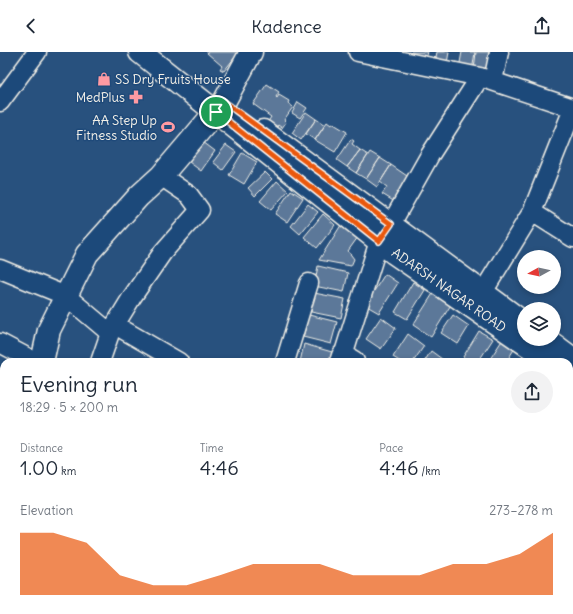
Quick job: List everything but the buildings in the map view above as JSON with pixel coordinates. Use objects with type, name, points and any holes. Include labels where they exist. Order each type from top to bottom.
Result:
[{"type":"main road","name":"ADARSH NAGAR ROAD","points":[[140,52],[220,107],[547,358]]},
{"type":"main road","name":"ADARSH NAGAR ROAD","points":[[162,52],[220,107]]},
{"type":"main road","points":[[43,358],[48,330],[87,254],[139,196],[161,176],[220,107],[251,52]]},
{"type":"main road","name":"ADARSH NAGAR ROAD","points":[[385,233],[483,292],[517,318]]},
{"type":"main road","points":[[555,346],[572,358]]},
{"type":"street","points":[[0,102],[38,52]]},
{"type":"street","points":[[358,52],[487,79],[573,108],[532,212],[483,292]]},
{"type":"street","points":[[346,358],[385,233],[430,155],[487,79],[499,52]]},
{"type":"street","points":[[101,358],[112,329],[132,297],[163,252],[200,210],[189,195],[161,176]]},
{"type":"street","points":[[532,212],[573,238]]},
{"type":"street","points":[[0,269],[66,296],[112,329],[171,358]]},
{"type":"street","points":[[286,358],[309,283]]},
{"type":"street","points":[[0,343],[28,358]]},
{"type":"place","name":"SS Dry Fruits House","points":[[104,79]]},
{"type":"place","name":"MedPlus","points":[[136,97]]},
{"type":"place","name":"AA Step Up Fitness Studio","points":[[168,127]]},
{"type":"route","points":[[224,102],[391,224],[379,241],[216,112],[224,102]]}]
